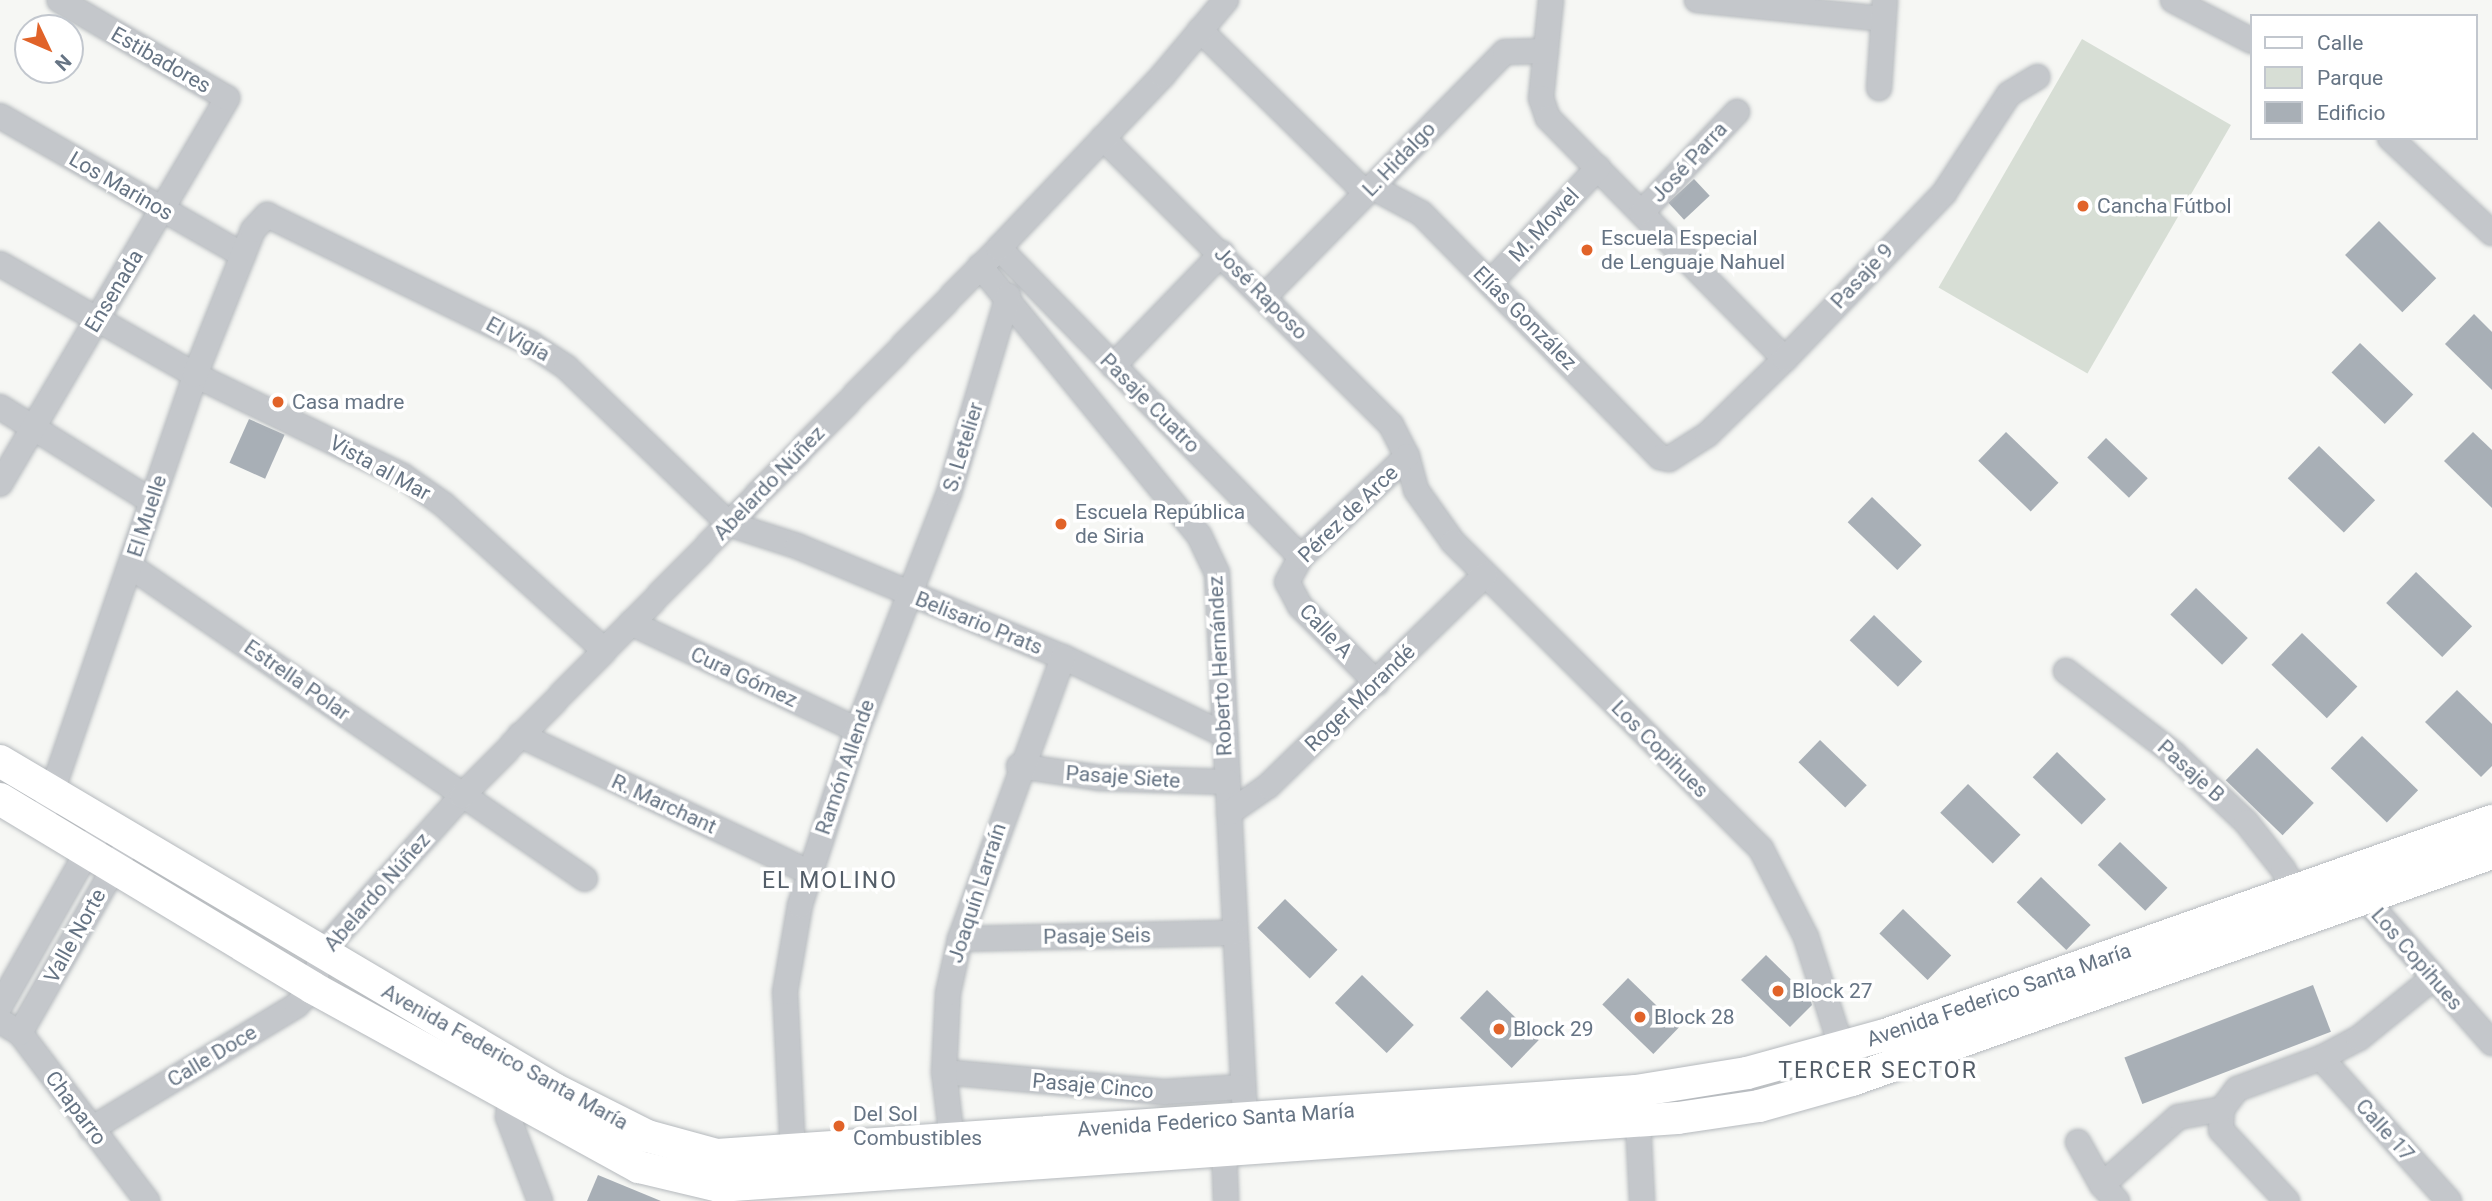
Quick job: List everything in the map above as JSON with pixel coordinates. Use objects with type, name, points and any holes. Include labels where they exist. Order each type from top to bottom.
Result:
[{"type":"main road","name":"Avenida Federico Santa María","points":[[0,761],[103,823],[122,853]]},
{"type":"main road","name":"Avenida Federico Santa María","points":[[0,799],[87,850],[122,853],[317,969],[511,1097],[639,1167],[721,1193],[954,1173],[1239,1137],[1637,1106],[1759,1105],[1852,1080],[2492,853]]},
{"type":"main road","name":"Avenida Federico Santa María","points":[[1637,1106],[1747,1073],[1840,1050],[2492,821]]},
{"type":"main road","name":"Avenida Federico Santa María","points":[[317,969],[647,1136],[716,1155],[793,1153],[952,1139],[1239,1137]]},
{"type":"street","name":"Estibadores","points":[[59,0],[227,98]]},
{"type":"street","name":"Abelardo Núñez","points":[[317,969],[462,796],[999,248],[1104,138],[1226,0]]},
{"type":"street","points":[[1551,0],[1541,98],[1548,118],[1785,359]]},
{"type":"street","points":[[1711,0],[1884,10],[1879,88]]},
{"type":"street","points":[[2173,0],[2250,40]]},
{"type":"street","name":"Elías González","points":[[1200,30],[1369,190],[1421,213],[1660,457],[1669,459]]},
{"type":"street","name":"L. Hidalgo","points":[[1265,296],[1505,52],[1546,51]]},
{"type":"street","name":"Pasaje 9","points":[[1669,459],[1707,435],[1785,359],[1944,193],[2009,93],[2036,77]]},
{"type":"street","name":"Ensenada","points":[[0,484],[227,98]]},
{"type":"street","name":"José Parra","points":[[1642,212],[1737,112]]},
{"type":"street","name":"Los Marinos","points":[[0,116],[243,255]]},
{"type":"street","name":"José Raposo","points":[[1104,138],[1222,253],[1391,425],[1408,456]]},
{"type":"street","points":[[2392,140],[2492,233]]},
{"type":"street","name":"M. Mowel","points":[[1490,283],[1598,168]]},
{"type":"street","name":"El Muelle","points":[[38,821],[54,793],[195,375],[253,230],[267,215]]},
{"type":"street","name":"El Vigía","points":[[267,215],[531,344],[566,367],[729,524]]},
{"type":"street","name":"Pasaje Cuatro","points":[[999,248],[1113,366],[1295,564]]},
{"type":"street","points":[[1113,366],[1222,253]]},
{"type":"street","name":"Vista al Mar","points":[[0,264],[95,322],[195,375],[403,476],[443,504],[604,650]]},
{"type":"street","name":"Roberto Hernández","points":[[980,266],[1008,296],[1211,554],[1219,592],[1241,1087],[1239,1137],[1226,1201]]},
{"type":"street","name":"S. Letelier","points":[[910,595],[949,494],[1008,296]]},
{"type":"street","points":[[0,407],[151,501]]},
{"type":"street","name":"Pérez de Arce","points":[[1295,564],[1408,456]]},
{"type":"street","name":"Los Copihues","points":[[1408,456],[1416,489],[1432,516],[1485,575],[1761,849],[1806,937],[1840,1050],[1852,1080]]},
{"type":"street","name":"Belisario Prats","points":[[729,524],[797,546],[1063,657],[1224,735]]},
{"type":"street","name":"Calle A","points":[[1295,564],[1290,591],[1300,606],[1377,683]]},
{"type":"street","name":"Estrella Polar","points":[[130,566],[585,879]]},
{"type":"street","name":"Roger Morandé","points":[[1229,813],[1254,799],[1377,683],[1485,575]]},
{"type":"street","name":"Ramón Allende","points":[[793,1153],[785,992],[808,872],[857,730],[910,595]]},
{"type":"street","name":"Cura Gómez","points":[[631,623],[857,730]]},
{"type":"street","name":"Joaquín Larraín","points":[[952,1139],[944,1072],[948,993],[960,939],[1019,766],[1063,657]]},
{"type":"street","name":"Pasaje B","points":[[2066,671],[2174,754],[2246,822],[2283,869],[2295,891]]},
{"type":"street","name":"R. Marchant","points":[[520,736],[808,872]]},
{"type":"street","name":"Pasaje Siete","points":[[1019,766],[1099,778],[1227,782]]},
{"type":"street","name":"Valle Norte","points":[[0,1006],[103,823]]},
{"type":"street","name":"Valle Norte","points":[[10,1027],[122,853]]},
{"type":"street","name":"Los Copihues","points":[[2355,869],[2365,900],[2492,1042]]},
{"type":"street","name":"Pasaje Seis","points":[[960,939],[1233,933]]},
{"type":"street","name":"Calle Doce","points":[[90,1129],[297,1005],[317,969]]},
{"type":"street","points":[[2287,1201],[2221,1130],[2222,1109],[2238,1089],[2320,1058],[2359,1038],[2433,978]]},
{"type":"street","name":"Chaparro","points":[[10,1027],[148,1201]]},
{"type":"street","name":"Calle 17","points":[[2320,1058],[2449,1201]]},
{"type":"street","name":"Pasaje Cinco","points":[[944,1072],[1164,1092],[1241,1087]]},
{"type":"street","points":[[511,1097],[508,1117],[540,1201]]},
{"type":"street","points":[[1637,1106],[1642,1201]]},
{"type":"street","points":[[2078,1142],[2110,1193],[2178,1117],[2222,1109]]},
{"type":"street","points":[[716,1155],[721,1193]]},
{"type":"green space","name":"Cancha Fútbol","points":[[2082,39],[2231,125],[2087,374],[1938,288]]},
{"type":"building","points":[[1694,179],[1710,196],[1684,220],[1668,203]]},
{"type":"building","points":[[2379,221],[2436,278],[2402,312],[2345,255]]},
{"type":"building","points":[[2474,314],[2492,332],[2492,390],[2445,344]]},
{"type":"building","points":[[2360,343],[2413,394],[2385,424],[2332,372]]},
{"type":"building","points":[[249,419],[285,435],[265,479],[229,463]]},
{"type":"building","points":[[2006,432],[2059,483],[2031,511],[1978,461]]},
{"type":"building","points":[[2473,432],[2492,450],[2492,508],[2444,461]]},
{"type":"building","points":[[2106,438],[2148,478],[2129,498],[2087,457]]},
{"type":"building","points":[[2319,446],[2375,500],[2344,533],[2288,478]]},
{"type":"building","points":[[1872,497],[1922,545],[1897,570],[1848,522]]},
{"type":"building","points":[[2416,572],[2472,626],[2442,657],[2386,603]]},
{"type":"building","points":[[2196,588],[2248,638],[2222,665],[2170,615]]},
{"type":"building","points":[[1874,615],[1922,662],[1898,687],[1850,640]]},
{"type":"building","points":[[2302,633],[2357,686],[2327,718],[2271,665]]},
{"type":"building","points":[[2457,690],[2492,724],[2492,766],[2481,777],[2425,722]]},
{"type":"building","points":[[2362,736],[2418,790],[2387,823],[2331,768]]},
{"type":"building","points":[[1820,740],[1867,785],[1845,807],[1798,762]]},
{"type":"building","points":[[2257,748],[2314,803],[2283,835],[2226,780]]},
{"type":"building","points":[[2057,752],[2106,799],[2082,824],[2033,777]]},
{"type":"building","points":[[1968,784],[2021,835],[1993,863],[1940,813]]},
{"type":"building","points":[[2120,842],[2167,888],[2145,911],[2098,865]]},
{"type":"building","points":[[2041,877],[2091,925],[2066,950],[2017,902]]},
{"type":"building","points":[[1285,899],[1338,950],[1310,978],[1257,928]]},
{"type":"building","points":[[1903,909],[1951,956],[1928,980],[1879,933]]},
{"type":"building","name":"Block 27","points":[[1766,955],[1810,998],[1812,1005],[1790,1027],[1741,980]]},
{"type":"building","points":[[1362,975],[1414,1025],[1387,1053],[1335,1003]]},
{"type":"building","name":"Block 28","points":[[1628,978],[1679,1027],[1653,1054],[1602,1005]]},
{"type":"building","points":[[2313,985],[2331,1032],[2142,1104],[2124,1057]]},
{"type":"building","name":"Block 29","points":[[1487,990],[1539,1040],[1512,1068],[1460,1018]]},
{"type":"building","points":[[598,1175],[661,1201],[587,1201]]},
{"type":"place","name":"Cancha Fútbol","points":[[2083,206]]},
{"type":"place","name":"Escuela Especial de Lenguaje Nahuel","points":[[1587,250]]},
{"type":"place","name":"Casa madre","points":[[278,402]]},
{"type":"place","name":"Escuela República de Siria","points":[[1061,524]]},
{"type":"place","name":"Block 27","points":[[1778,991]]},
{"type":"place","name":"Block 28","points":[[1640,1017]]},
{"type":"place","name":"Block 29","points":[[1499,1029]]},
{"type":"place","name":"Del Sol Combustibles","points":[[839,1126]]},
{"type":"district","name":"EL MOLINO","points":[[830,881]]},
{"type":"district","name":"TERCER SECTOR","points":[[1878,1071]]}]
